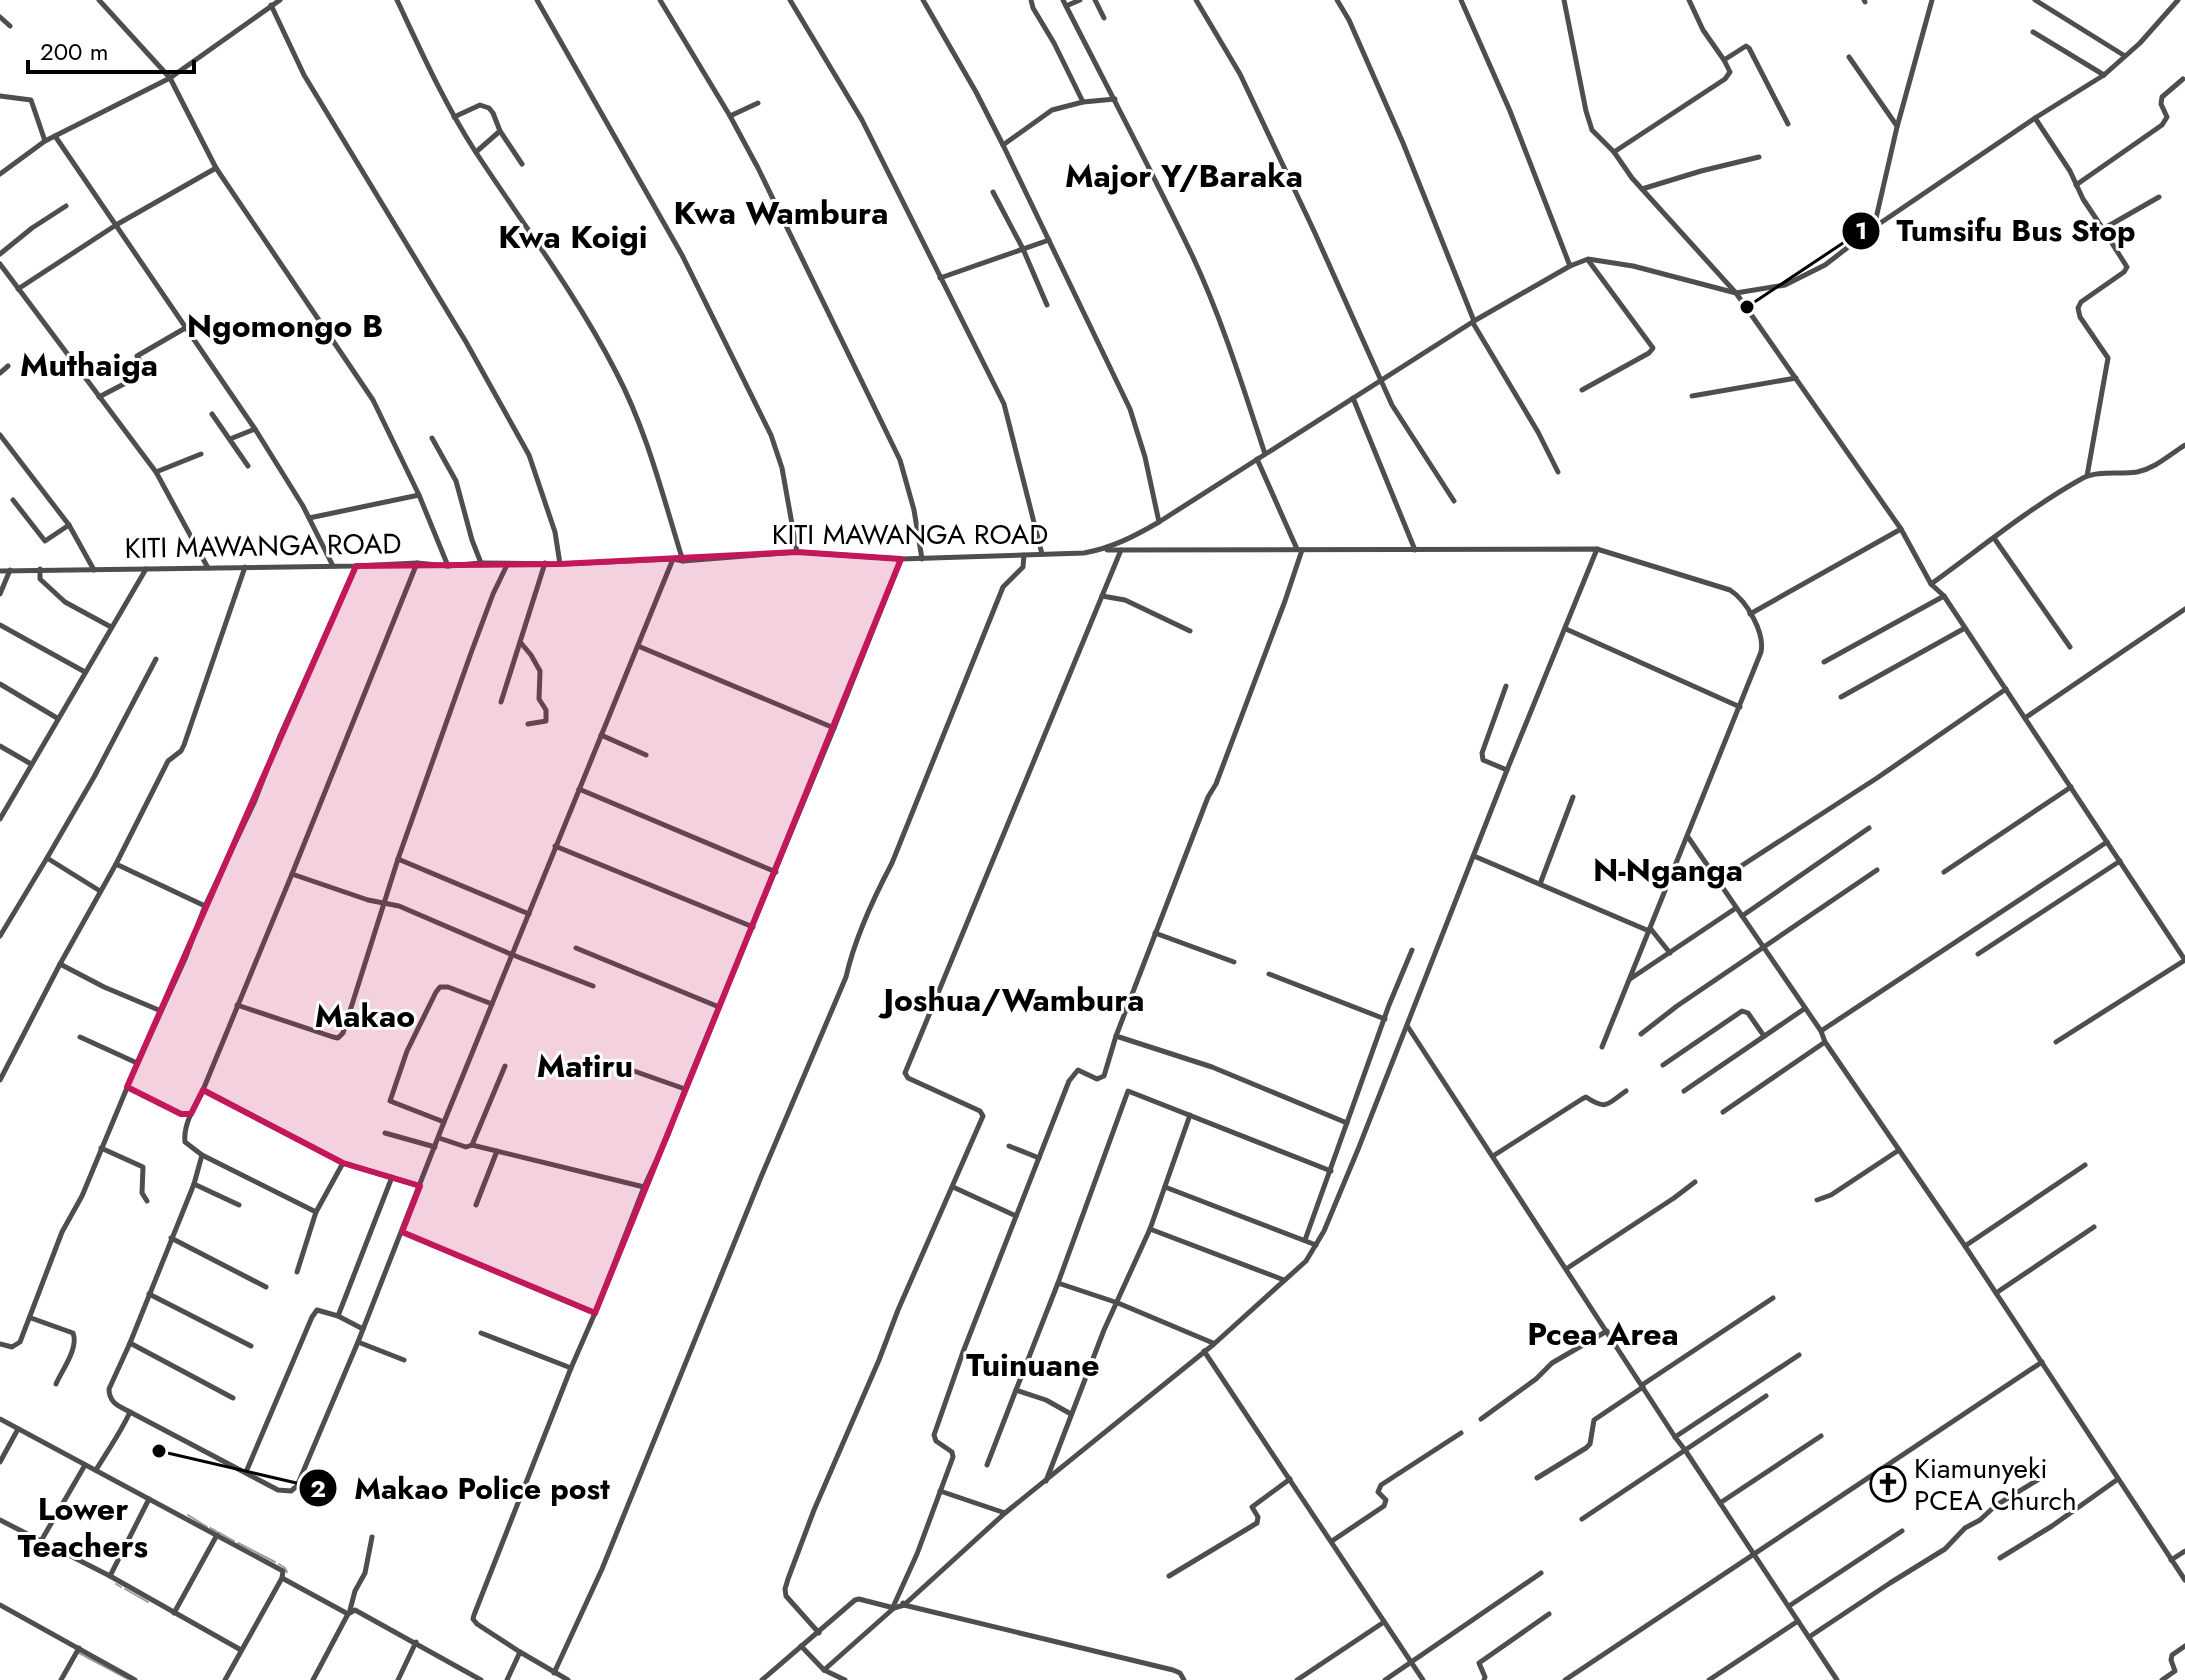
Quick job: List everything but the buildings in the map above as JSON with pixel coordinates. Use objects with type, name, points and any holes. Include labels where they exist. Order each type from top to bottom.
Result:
[{"type":"street","points":[[99,0],[170,78],[216,168],[373,400],[419,495],[448,566]]},
{"type":"street","points":[[0,174],[45,141],[170,78],[280,0]]},
{"type":"street","points":[[397,0],[454,117],[565,284],[616,372],[641,428],[683,561]]},
{"type":"street","points":[[537,0],[682,255],[771,435],[782,468],[797,552]]},
{"type":"street","points":[[660,0],[758,168],[900,460],[914,510],[922,559]]},
{"type":"street","points":[[790,0],[862,120],[1004,404],[1042,554]]},
{"type":"street","points":[[923,0],[1003,145],[1130,409],[1145,457],[1159,522]]},
{"type":"street","points":[[1031,0],[1083,102]]},
{"type":"street","points":[[1080,0],[1064,3],[1192,256],[1222,326],[1265,454]]},
{"type":"street","points":[[1095,0],[1104,18]]},
{"type":"street","points":[[1196,0],[1240,74],[1392,405],[1454,501]]},
{"type":"street","points":[[1337,0],[1349,20],[1403,143],[1473,322],[1558,472]]},
{"type":"street","points":[[1461,0],[1516,124],[1570,266]]},
{"type":"street","points":[[1564,0],[1592,130],[1736,293],[1901,529],[1931,584],[1944,596],[2185,960],[2056,1042]]},
{"type":"street","points":[[1614,152],[1725,79],[1730,72],[1703,30],[1689,0]]},
{"type":"street","points":[[1873,228],[1932,0]]},
{"type":"street","points":[[2035,0],[2125,56]]},
{"type":"street","points":[[1588,259],[1633,266],[1736,293],[1785,285],[1825,265],[1873,228],[2104,75],[2140,43],[2178,0]]},
{"type":"street","points":[[271,5],[304,75],[466,342],[529,455],[555,532],[560,564]]},
{"type":"street","points":[[0,17],[10,26]]},
{"type":"street","points":[[2033,32],[2104,75]]},
{"type":"street","points":[[1724,60],[1741,47],[1749,48],[1788,124]]},
{"type":"street","points":[[1849,57],[1897,127]]},
{"type":"street","points":[[2076,185],[2162,125],[2167,117],[2161,104],[2162,97],[2183,79]]},
{"type":"street","points":[[0,96],[31,100],[45,141]]},
{"type":"street","points":[[1003,145],[1052,110],[1083,102],[1115,99]]},
{"type":"street","points":[[730,116],[758,103]]},
{"type":"street","points":[[454,117],[484,106],[493,113],[500,131],[522,164]]},
{"type":"street","points":[[2035,118],[2127,267],[2081,302],[2078,308],[2080,317],[2108,358],[2087,476]]},
{"type":"street","points":[[476,152],[500,131]]},
{"type":"street","points":[[55,136],[290,483],[333,566]]},
{"type":"street","points":[[1642,189],[1759,157]]},
{"type":"street","points":[[18,289],[116,225],[216,168]]},
{"type":"street","points":[[993,192],[1023,249],[1047,305]]},
{"type":"street","points":[[2103,229],[2159,197]]},
{"type":"street","points":[[0,254],[66,206]]},
{"type":"street","points":[[940,278],[1049,240]]},
{"type":"street","points":[[1582,390],[1653,348],[1588,259]]},
{"type":"street","name":"KITI MAWANGA ROAD","points":[[0,571],[417,563],[448,566],[481,563],[560,564],[683,561],[797,552],[922,559],[1104,550],[1159,522],[1473,322],[1570,266],[1588,259]]},
{"type":"street","points":[[0,264],[156,472],[208,568]]},
{"type":"street","points":[[99,397],[141,375],[145,369],[137,356],[187,327]]},
{"type":"street","points":[[0,373],[8,366]]},
{"type":"street","points":[[1692,396],[1796,378]]},
{"type":"street","points":[[1353,398],[1415,550]]},
{"type":"street","points":[[212,414],[248,466]]},
{"type":"street","points":[[230,439],[255,429]]},
{"type":"street","points":[[0,435],[69,525],[94,570]]},
{"type":"street","points":[[432,438],[456,481],[481,563]]},
{"type":"street","points":[[1931,584],[2087,476],[2135,472],[2156,466],[2185,445]]},
{"type":"street","points":[[156,472],[201,454]]},
{"type":"street","points":[[824,1670],[893,1608],[899,1597],[953,1457],[952,1452],[936,1441],[934,1432],[1016,1216],[1069,1081],[1078,1070],[1097,1079],[1104,1076],[1155,933],[1208,797],[1216,784],[1285,601],[1299,550],[1257,459]]},
{"type":"street","points":[[309,518],[419,495]]},
{"type":"street","points":[[13,500],[45,541],[69,525]]},
{"type":"street","points":[[1750,614],[1901,529]]},
{"type":"street","points":[[1994,538],[2070,647]]},
{"type":"street","points":[[762,1680],[859,1599],[893,1608],[904,1605],[1005,1513],[1214,1344],[1306,1261],[1359,1147],[1597,549]]},
{"type":"street","points":[[1104,550],[1597,549],[1736,594],[1750,614],[1763,644],[1602,1047]]},
{"type":"street","points":[[819,1633],[786,1596],[788,1579],[898,1310],[981,1122],[982,1113],[908,1078],[905,1073],[1121,550]]},
{"type":"street","points":[[554,1673],[602,1569],[1003,587],[1023,567],[1024,555]]},
{"type":"street","points":[[202,1155],[194,1184],[109,1389],[109,1398],[278,1490],[291,1491],[297,1486],[358,1342],[673,559]]},
{"type":"street","points":[[568,1680],[477,1624],[474,1615],[644,1187],[776,872],[901,559]]},
{"type":"street","points":[[316,1212],[202,1155],[184,1139],[191,1114],[417,563]]},
{"type":"street","points":[[501,702],[545,563]]},
{"type":"street","points":[[237,1005],[333,1037],[341,1036],[398,859],[482,623],[507,565]]},
{"type":"street","points":[[0,1344],[17,1346],[31,1318],[62,1232],[82,1196],[205,906],[254,803],[280,736],[356,566]]},
{"type":"street","points":[[0,1080],[168,761],[184,745],[245,567]]},
{"type":"street","points":[[40,569],[40,579],[65,602],[111,627]]},
{"type":"street","points":[[0,819],[3,808],[146,569]]},
{"type":"street","points":[[0,594],[10,570]]},
{"type":"street","points":[[1102,596],[1125,600],[1190,631]]},
{"type":"street","points":[[1824,662],[1944,596]]},
{"type":"street","points":[[2025,718],[2185,609]]},
{"type":"street","points":[[0,625],[85,672]]},
{"type":"street","points":[[1841,697],[1965,628]]},
{"type":"street","points":[[1566,629],[1740,707]]},
{"type":"street","points":[[520,643],[540,671],[539,699],[546,710],[546,721],[528,724]]},
{"type":"street","points":[[638,646],[834,728]]},
{"type":"street","points":[[0,936],[94,777],[156,659]]},
{"type":"street","points":[[0,684],[57,718]]},
{"type":"street","points":[[1506,686],[1482,753],[1483,760],[1507,770]]},
{"type":"street","points":[[1718,881],[1877,778],[2006,689]]},
{"type":"street","points":[[601,735],[646,755]]},
{"type":"street","points":[[0,746],[31,764]]},
{"type":"street","points":[[1944,872],[2071,787]]},
{"type":"street","points":[[579,789],[776,872]]},
{"type":"street","points":[[1540,884],[1573,797]]},
{"type":"street","points":[[1742,916],[1869,828]]},
{"type":"street","points":[[1688,837],[1965,1246],[2185,1580]]},
{"type":"street","points":[[1821,1031],[2107,842]]},
{"type":"street","points":[[555,846],[753,927]]},
{"type":"street","points":[[1474,856],[1650,930],[1670,953]]},
{"type":"street","points":[[47,858],[100,891]]},
{"type":"street","points":[[398,859],[529,914]]},
{"type":"street","points":[[1978,954],[2120,861]]},
{"type":"street","points":[[116,864],[205,906]]},
{"type":"street","points":[[1641,1034],[1677,1006],[1877,870]]},
{"type":"street","points":[[292,874],[368,900],[399,906],[593,986]]},
{"type":"street","points":[[1629,980],[1736,908]]},
{"type":"street","points":[[1155,933],[1234,962]]},
{"type":"street","points":[[576,948],[719,1007]]},
{"type":"street","points":[[1305,1240],[1393,993],[1412,950]]},
{"type":"street","points":[[60,964],[127,998],[161,1011]]},
{"type":"street","points":[[1269,974],[1385,1019]]},
{"type":"street","points":[[444,1122],[390,1101],[407,1051],[440,987],[448,987],[492,1004]]},
{"type":"street","points":[[1684,1091],[1804,1009]]},
{"type":"street","points":[[1663,1065],[1742,1011],[1748,1013],[1764,1036]]},
{"type":"street","points":[[1407,1026],[1837,1680]]},
{"type":"street","points":[[1116,1036],[1212,1067],[1347,1123]]},
{"type":"street","points":[[80,1037],[137,1063]]},
{"type":"street","points":[[1723,1112],[1825,1042]]},
{"type":"street","points":[[472,1145],[505,1066]]},
{"type":"street","points":[[631,1070],[685,1089]]},
{"type":"street","points":[[127,1087],[181,1114],[191,1114]]},
{"type":"street","points":[[203,1090],[343,1163],[420,1186]]},
{"type":"street","points":[[987,1465],[1128,1091],[1331,1171]]},
{"type":"street","points":[[1493,1156],[1586,1097],[1600,1106],[1626,1091]]},
{"type":"street","points":[[1045,1482],[1104,1330],[1150,1229],[1190,1115]]},
{"type":"street","points":[[385,1133],[435,1147]]},
{"type":"street","points":[[439,1138],[466,1147],[472,1145],[644,1187]]},
{"type":"street","points":[[1009,1146],[1039,1158]]},
{"type":"street","points":[[101,1148],[143,1167],[142,1193],[147,1201]]},
{"type":"street","points":[[1817,1200],[1831,1195],[1899,1150]]},
{"type":"street","points":[[476,1205],[497,1151]]},
{"type":"street","points":[[297,1272],[316,1212],[343,1163]]},
{"type":"street","points":[[1965,1246],[2085,1165]]},
{"type":"street","points":[[338,1316],[392,1177]]},
{"type":"street","points":[[1566,1269],[1695,1182]]},
{"type":"street","points":[[194,1184],[239,1205]]},
{"type":"street","points":[[953,1187],[1016,1216]]},
{"type":"street","points":[[1165,1187],[1316,1245]]},
{"type":"street","points":[[1996,1293],[2094,1227]]},
{"type":"street","points":[[1150,1229],[1284,1280]]},
{"type":"street","points":[[402,1232],[595,1313]]},
{"type":"street","points":[[171,1238],[266,1287]]},
{"type":"street","points":[[1058,1283],[1118,1303],[1214,1344]]},
{"type":"street","points":[[149,1294],[251,1346]]},
{"type":"street","points":[[1537,1478],[1590,1444],[1594,1420],[1773,1298]]},
{"type":"street","points":[[246,1472],[317,1310],[338,1316],[363,1329]]},
{"type":"street","points":[[31,1318],[75,1336],[56,1384]]},
{"type":"street","points":[[1481,1419],[1536,1379],[1552,1363],[1607,1331]]},
{"type":"street","points":[[481,1333],[571,1368]]},
{"type":"street","points":[[358,1342],[404,1360]]},
{"type":"street","points":[[130,1343],[233,1398]]},
{"type":"street","points":[[1204,1351],[1423,1680]]},
{"type":"street","points":[[1675,1437],[1799,1355]]},
{"type":"street","points":[[1565,1680],[2042,1362]]},
{"type":"street","points":[[1016,1390],[1046,1400],[1071,1414]]},
{"type":"street","points":[[1582,1519],[1766,1396]]},
{"type":"street","points":[[96,1470],[130,1412]]},
{"type":"street","points":[[0,1419],[283,1571],[282,1578],[225,1680]]},
{"type":"street","points":[[0,1462],[18,1429]]},
{"type":"street","points":[[1332,1541],[1384,1506],[1386,1500],[1378,1492],[1381,1485],[1461,1433]]},
{"type":"street","points":[[1720,1503],[1821,1436]]},
{"type":"street","points":[[41,1541],[85,1465]]},
{"type":"street","points":[[1169,1576],[1257,1523],[1258,1517],[1252,1507],[1290,1479]]},
{"type":"street","points":[[1809,1637],[1945,1549],[1965,1528],[2039,1479]]},
{"type":"street","points":[[2000,1558],[2118,1479]]},
{"type":"street","points":[[940,1491],[1005,1513]]},
{"type":"street","points":[[110,1576],[149,1499]]},
{"type":"street","points":[[0,1520],[110,1576],[241,1650]]},
{"type":"street","points":[[1789,1606],[1902,1531]]},
{"type":"street","points":[[174,1613],[217,1535]]},
{"type":"street","points":[[313,1680],[349,1613],[355,1591],[365,1573],[372,1537]]},
{"type":"street","points":[[2171,1560],[2185,1551]]},
{"type":"street","points":[[1385,1680],[1541,1573]]},
{"type":"street","points":[[282,1578],[349,1613],[359,1611],[481,1680]]},
{"type":"street","points":[[899,1597],[904,1605],[1173,1670],[1180,1673],[1184,1680]]},
{"type":"street","points":[[0,1605],[135,1680]]},
{"type":"street","points":[[1486,1680],[1479,1663],[1549,1614]]},
{"type":"street","points":[[1709,1680],[1798,1621]]},
{"type":"street","points":[[1297,1680],[1384,1622]]},
{"type":"street","points":[[398,1680],[416,1642]]},
{"type":"street","points":[[801,1646],[824,1670],[845,1680]]},
{"type":"street","points":[[2162,1680],[2175,1671],[2172,1655],[2185,1646]]},
{"type":"street","points":[[61,1680],[79,1648]]},
{"type":"street","points":[[507,1680],[520,1652]]},
{"type":"highlighted area","points":[[797,552],[901,559],[595,1313],[402,1232],[420,1186],[343,1163],[203,1090],[191,1114],[181,1114],[127,1087],[356,566],[560,564]]},
{"type":"waterway","points":[[188,1515],[207,1527]]},
{"type":"waterway","points":[[210,1528],[216,1531]]},
{"type":"waterway","points":[[218,1532],[234,1541]]},
{"type":"waterway","points":[[238,1543],[275,1562]]},
{"type":"waterway","points":[[279,1564],[287,1572]]},
{"type":"waterway","points":[[116,1584],[121,1587]]},
{"type":"waterway","points":[[125,1589],[148,1602]]},
{"type":"waterway","points":[[79,1653],[128,1679]]},
{"type":"place","name":"Tumsifu Bus Stop","points":[[1747,307]]},
{"type":"place","name":"Makao Police post","points":[[159,1451]]},
{"type":"place","name":"Kiamunyeki PCEA Church","points":[[1888,1484]]},
{"type":"district","name":"Major Y/Baraka","points":[[1184,176]]},
{"type":"district","name":"Kwa Wambura","points":[[781,213]]},
{"type":"district","name":"Kwa Koigi","points":[[573,237]]},
{"type":"district","name":"Ngomongo B","points":[[285,326]]},
{"type":"district","name":"Muthaiga","points":[[89,365]]},
{"type":"district","name":"N-Nganga","points":[[1668,870]]},
{"type":"district","name":"Joshua/Wambura","points":[[1014,1000]]},
{"type":"district","name":"Makao","points":[[365,1016]]},
{"type":"district","name":"Matiru","points":[[585,1066]]},
{"type":"district","name":"Pcea Area","points":[[1603,1334]]},
{"type":"district","name":"Tuinuane","points":[[1033,1365]]},
{"type":"district","name":"Lower Teachers","points":[[83,1528]]}]
